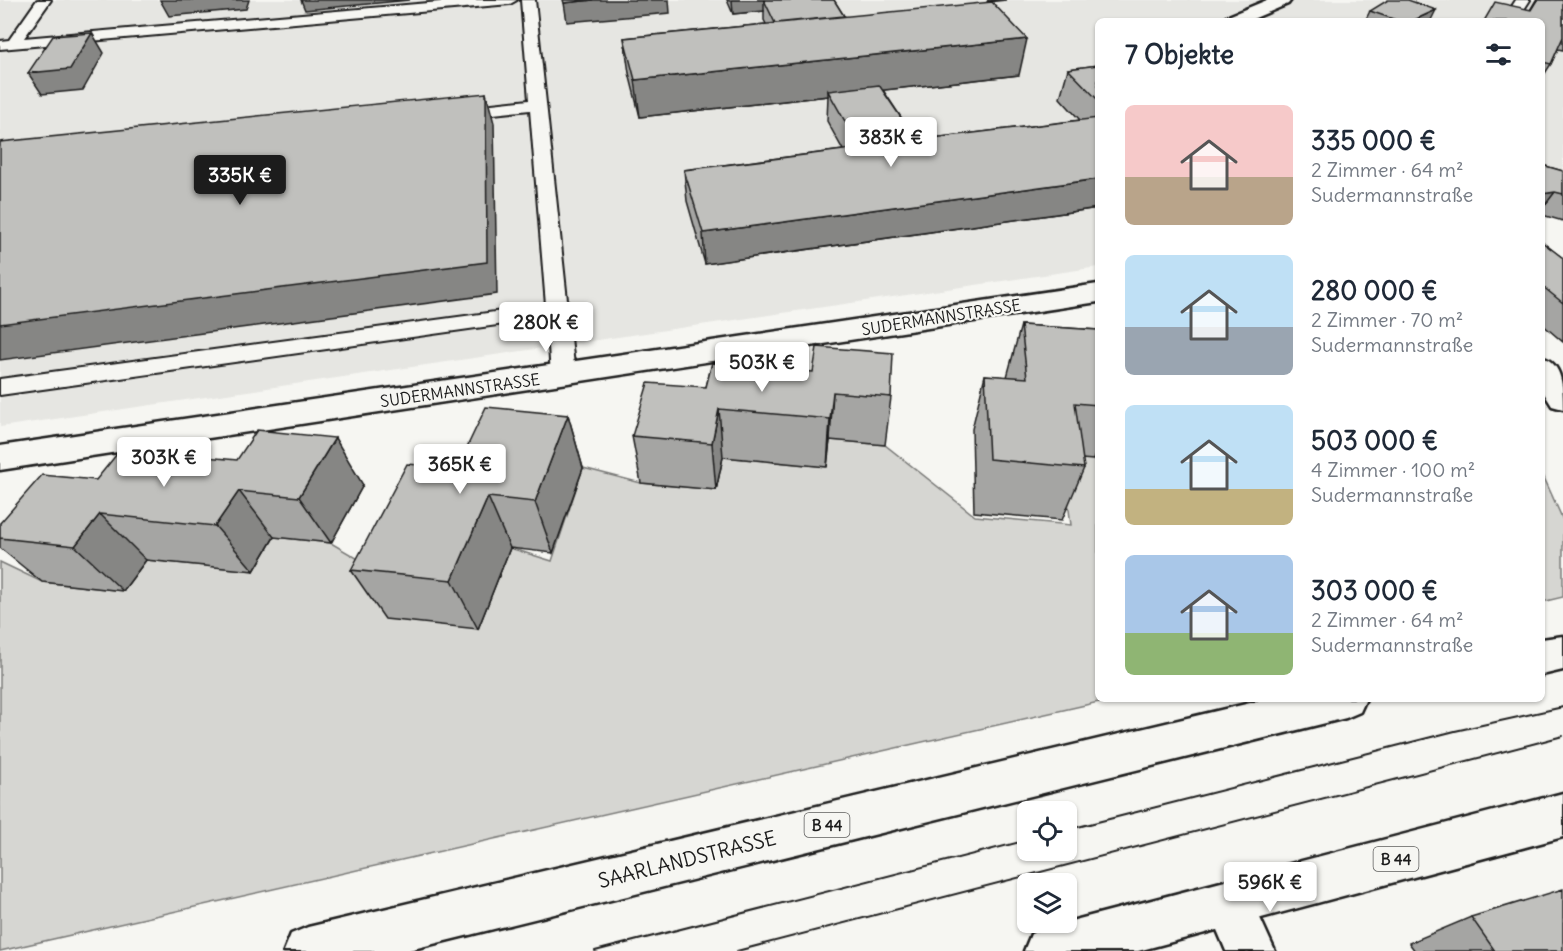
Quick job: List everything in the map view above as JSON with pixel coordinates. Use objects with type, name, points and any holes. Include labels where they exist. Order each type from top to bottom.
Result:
[{"type":"street","points":[[1239,18],[1282,0]]},
{"type":"street","name":"SUDERMANNSTRASSE","points":[[0,458],[1095,293]]},
{"type":"street","points":[[1545,372],[1563,398]]},
{"type":"street","points":[[1545,656],[1563,652]]},
{"type":"street","name":"SAARLANDSTRASSE","points":[[308,951],[1334,702]]},
{"type":"street","name":"B 44","points":[[1048,951],[1563,814]]},
{"type":"street","points":[[1229,904],[1251,951]]},
{"type":"lane","points":[[6,45],[44,0]]},
{"type":"lane","points":[[6,45],[271,16],[510,0]]},
{"type":"lane","points":[[528,0],[563,375]]},
{"type":"lane","points":[[1514,14],[1523,0]]},
{"type":"lane","points":[[433,116],[538,104]]},
{"type":"lane","points":[[0,387],[557,310]]},
{"type":"shaded area","points":[[0,0],[1563,0],[1563,187],[1545,183],[1545,18],[1095,18],[1095,267],[0,427]]},
{"type":"shaded area","points":[[1086,387],[1095,388],[1095,447]]},
{"type":"shaded area","points":[[830,440],[885,445],[975,516],[1071,525],[1062,457],[1095,460],[1095,702],[1099,702],[0,951],[0,562],[42,582],[123,591],[146,560],[254,571],[274,537],[331,543],[478,629],[510,548],[552,561],[583,468],[641,483],[716,490],[723,457],[826,467]]},
{"type":"shaded area","points":[[1545,480],[1563,520],[1563,597],[1545,601]]},
{"type":"building","points":[[563,0],[593,0],[564,3]]},
{"type":"building","points":[[764,0],[834,0],[844,16],[775,23]]},
{"type":"building","points":[[1388,0],[1408,0],[1436,10],[1419,18],[1390,18],[1370,11]]},
{"type":"building","points":[[1537,0],[1563,0],[1563,37],[1551,64],[1545,63],[1545,18],[1486,18],[1495,2],[1531,10]]},
{"type":"building","points":[[992,2],[1027,39],[635,80],[624,38]]},
{"type":"building","points":[[92,33],[70,69],[28,73],[53,36]]},
{"type":"building","points":[[1095,65],[1095,97],[1068,69]]},
{"type":"building","points":[[879,85],[916,140],[1095,118],[1095,179],[703,233],[684,170],[860,148],[828,91]]},
{"type":"building","points":[[486,93],[487,262],[0,324],[0,142]]},
{"type":"building","points":[[1545,166],[1563,171],[1563,194],[1545,194]]},
{"type":"building","points":[[1545,244],[1563,258],[1563,303],[1545,288]]},
{"type":"building","points":[[1021,325],[1095,330],[1095,405],[1075,403],[1084,468],[989,459],[985,375],[1027,378]]},
{"type":"building","points":[[817,347],[893,353],[891,397],[833,392],[830,419],[719,409],[712,443],[632,436],[648,383],[706,387],[712,363],[813,372]]},
{"type":"building","points":[[486,407],[568,415],[535,502],[488,497],[452,580],[351,570],[407,464],[457,468]]},
{"type":"building","points":[[257,430],[335,438],[299,497],[239,491],[215,526],[100,514],[75,546],[0,538],[0,523],[42,475],[96,480],[121,449],[237,460]]},
{"type":"building","points":[[1563,889],[1563,951],[1495,951],[1471,917]]},
{"type":"tram line","points":[[1077,827],[1455,731],[1563,707]]},
{"type":"tram line","points":[[737,951],[1563,736]]},
{"type":"tram line","points":[[595,951],[1017,843]]}]
